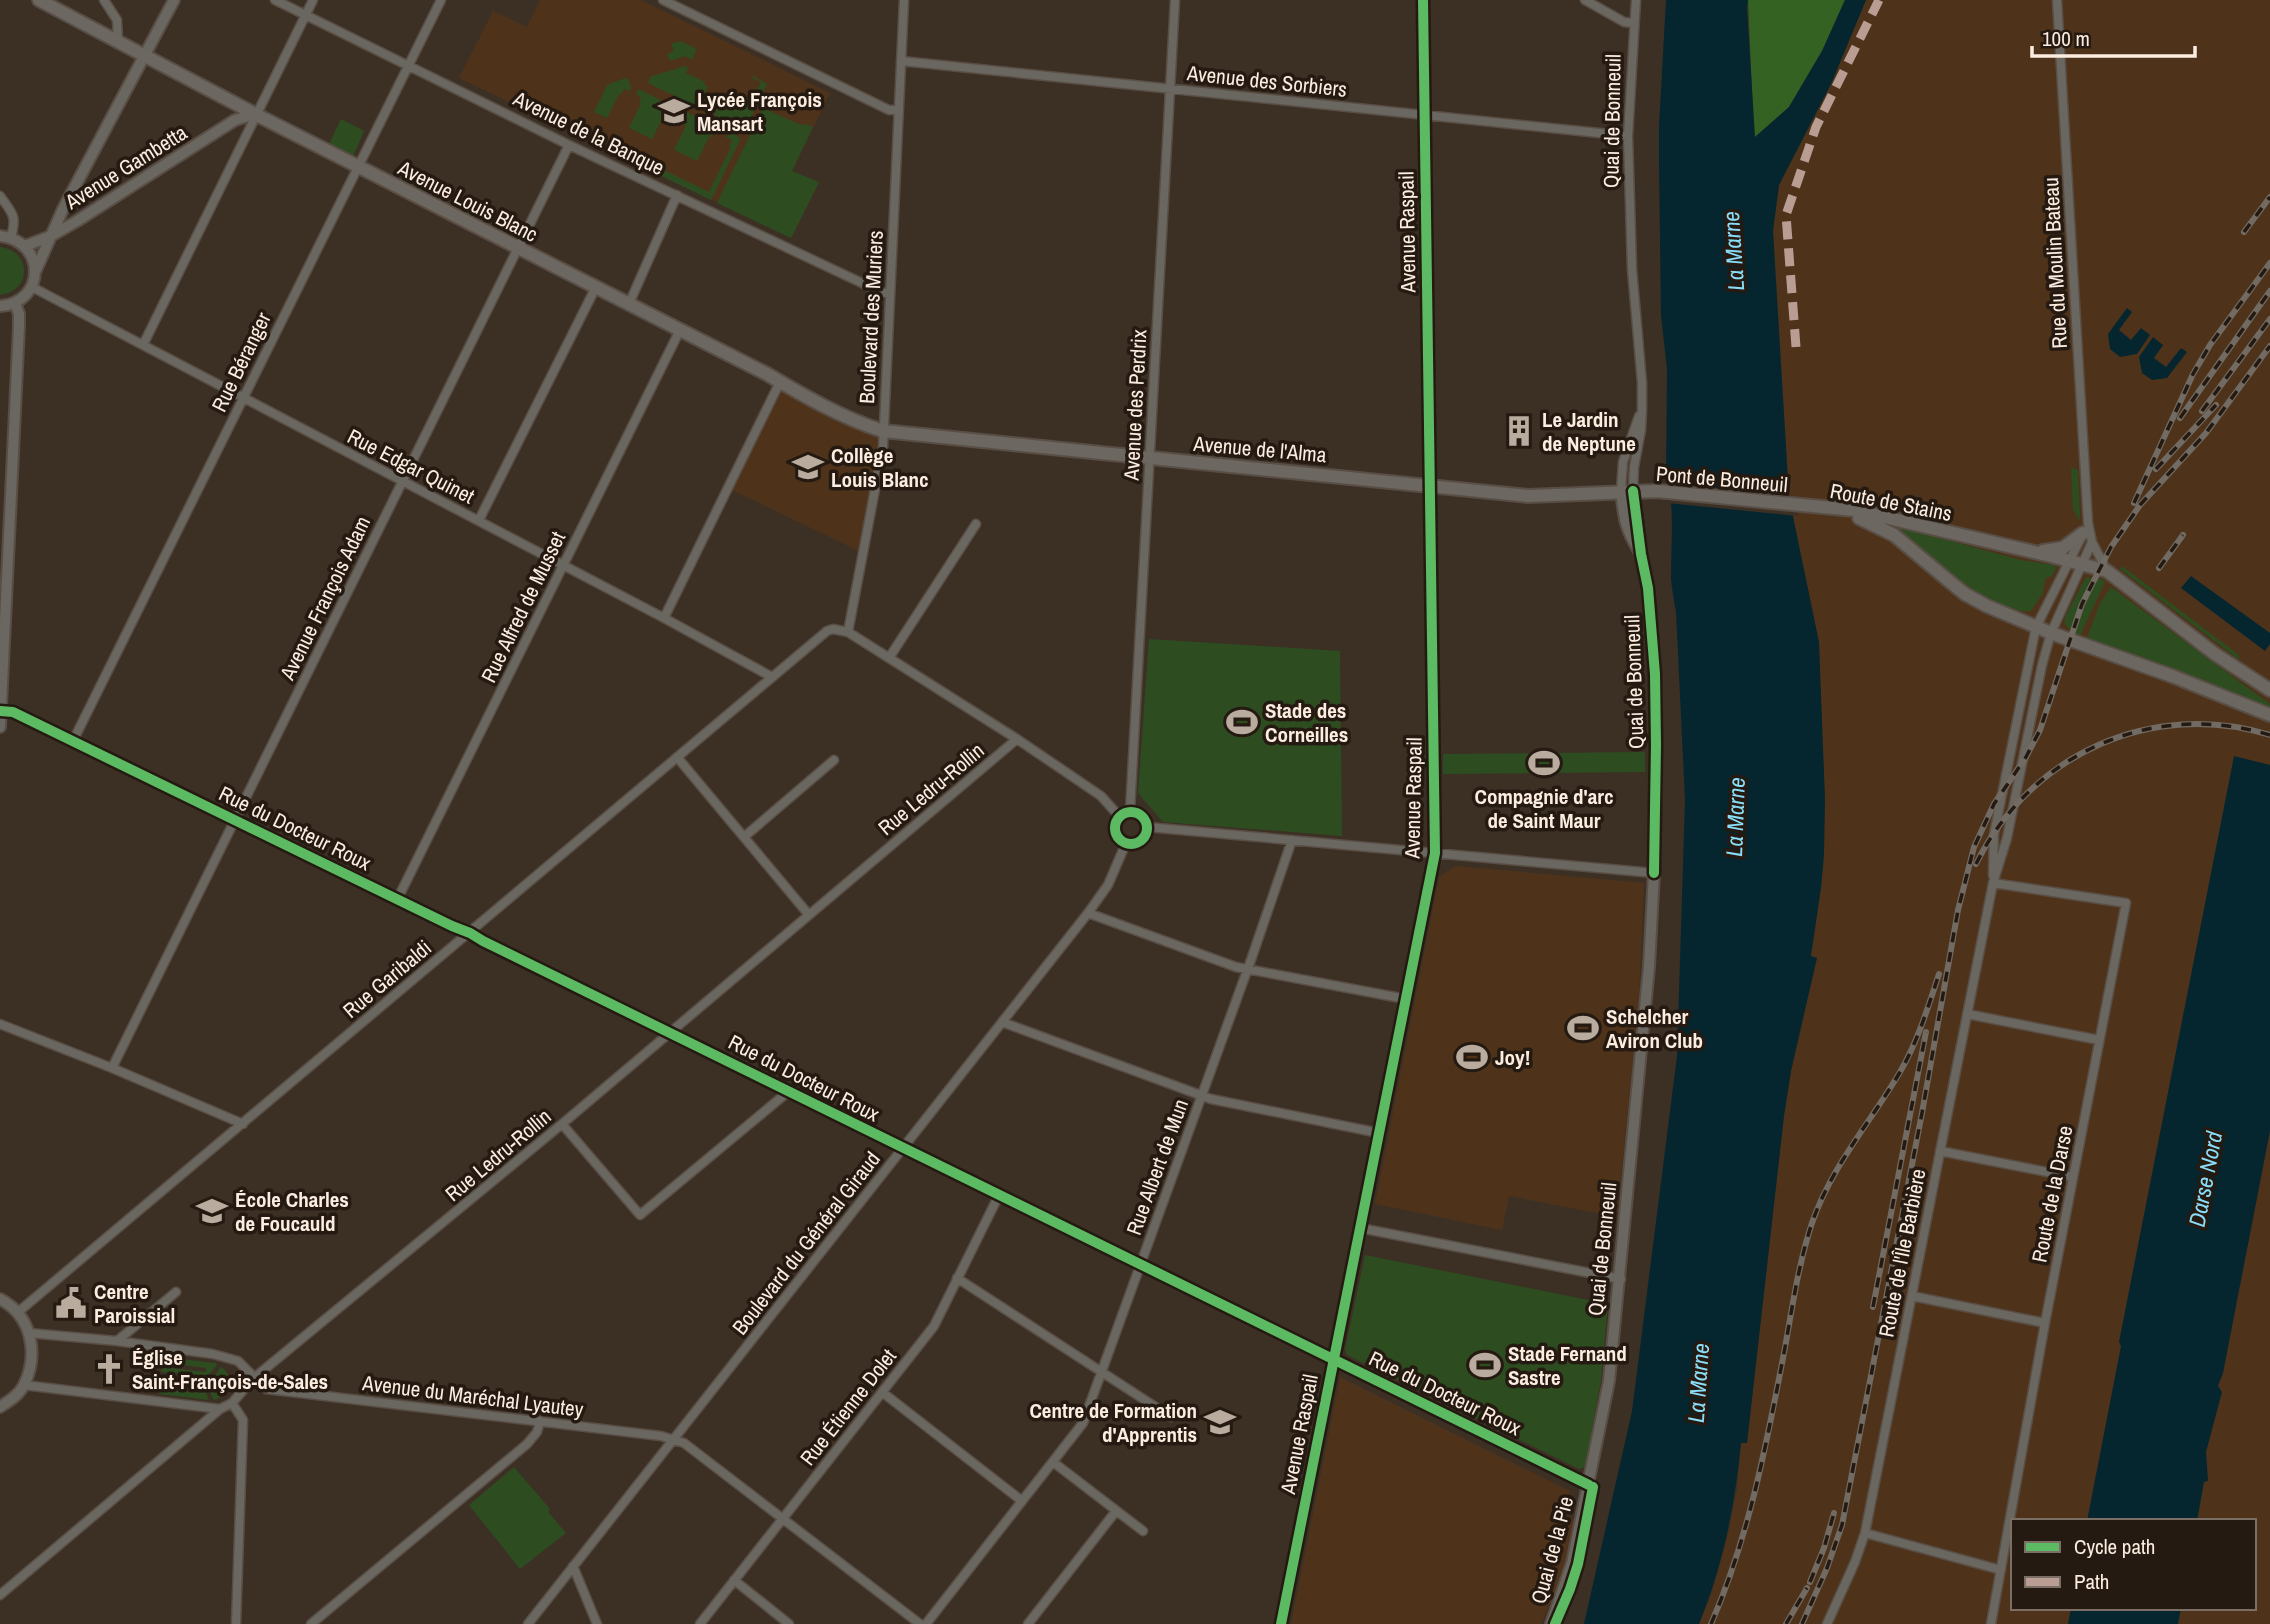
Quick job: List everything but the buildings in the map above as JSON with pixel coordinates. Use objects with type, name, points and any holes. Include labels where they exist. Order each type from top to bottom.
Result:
[{"type":"main road","name":"Avenue Louis Blanc","points":[[38,0],[862,425],[883,431]]},
{"type":"main road","name":"Avenue de l'Alma","points":[[883,431],[1528,496],[1627,491]]},
{"type":"main road","name":"Pont de Bonneuil","points":[[1627,491],[1657,491],[1807,506]]},
{"type":"main road","name":"Route de Stains","points":[[1807,506],[1854,510],[2107,571],[2216,654],[2270,690]]},
{"type":"main road","name":"Route de Stains","points":[[1807,506],[1859,518],[1884,528],[1965,594],[1987,606],[2051,633],[2172,676],[2270,715]]},
{"type":"main road","points":[[2034,552],[2063,548],[2088,533]]},
{"type":"street","points":[[104,0],[117,20],[118,42]]},
{"type":"street","points":[[25,246],[51,236],[174,0]]},
{"type":"street","name":"Avenue de la Banque","points":[[275,0],[781,247],[890,294]]},
{"type":"street","points":[[143,345],[313,0]]},
{"type":"street","name":"Rue Béranger","points":[[73,741],[441,0]]},
{"type":"street","points":[[663,0],[889,110],[899,110]]},
{"type":"street","name":"Boulevard des Muriers","points":[[848,632],[883,447],[904,0]]},
{"type":"street","name":"Avenue des Perdrix","points":[[1130,811],[1175,0]]},
{"type":"street","name":"Avenue Raspail","points":[[1281,1624],[1435,853],[1423,0]]},
{"type":"street","points":[[1584,0],[1624,22],[1633,23]]},
{"type":"street","name":"Quai de Bonneuil","points":[[1589,1485],[1609,1381],[1620,1279],[1645,1026],[1654,873],[1655,674],[1648,587],[1627,491],[1641,430],[1642,410],[1632,269],[1628,136],[1636,0]]},
{"type":"street","name":"Rue du Moulin Bateau","points":[[2057,0],[2088,533]]},
{"type":"street","name":"Avenue des Sorbiers","points":[[901,61],[1628,136]]},
{"type":"street","name":"Avenue Gambetta","points":[[32,287],[36,270],[51,236],[235,120],[255,114]]},
{"type":"street","name":"Avenue François Adam","points":[[112,1068],[569,145]]},
{"type":"street","points":[[629,304],[677,195]]},
{"type":"street","points":[[0,196],[14,216],[15,222],[5,237],[25,246],[34,259],[36,270]]},
{"type":"street","points":[[0,306],[15,303],[32,287]]},
{"type":"street","name":"Rue Edgar Quinet","points":[[32,287],[479,520],[772,677]]},
{"type":"street","points":[[479,520],[596,287]]},
{"type":"street","points":[[0,727],[7,488],[19,326],[15,303]]},
{"type":"street","name":"Rue Alfred de Musset","points":[[397,900],[680,330]]},
{"type":"street","points":[[664,618],[780,382]]},
{"type":"street","points":[[889,658],[976,524]]},
{"type":"street","points":[[2076,562],[2088,533]]},
{"type":"street","points":[[2088,533],[2107,571]]},
{"type":"street","name":"Route de l'Île Barbière","points":[[1827,1624],[1865,1533],[1993,883],[2007,838],[2042,665],[2088,533]]},
{"type":"street","name":"Route de l'Île Barbière","points":[[1993,883],[1994,834],[2036,627],[2076,562]]},
{"type":"street","name":"Rue Garibaldi","points":[[17,1312],[827,631],[833,629],[848,632]]},
{"type":"street","points":[[848,632],[1017,739],[1101,796],[1119,816]]},
{"type":"street","name":"Rue du Docteur Roux","points":[[0,711],[13,712],[470,933],[483,942],[1589,1485]]},
{"type":"street","name":"Rue Ledru-Rollin","points":[[0,1595],[220,1409],[232,1403],[254,1378],[562,1124],[1017,739]]},
{"type":"street","points":[[677,757],[809,915]]},
{"type":"street","points":[[744,837],[834,760]]},
{"type":"street","points":[[1130,811],[1144,817],[1147,827],[1141,841],[1131,844],[1121,841],[1115,831],[1119,816],[1130,811]]},
{"type":"street","points":[[1147,827],[1654,873]]},
{"type":"street","name":"Rue Albert de Mun","points":[[926,1624],[1083,1423],[1248,969],[1292,840]]},
{"type":"street","name":"Boulevard du Général Giraud","points":[[528,1624],[1088,913],[1108,885],[1126,843]]},
{"type":"street","name":"Route de la Darse","points":[[1991,1624],[2045,1323],[2126,904],[1993,883]]},
{"type":"street","points":[[1088,913],[1236,967],[1406,999]]},
{"type":"street","points":[[1967,1014],[2099,1040]]},
{"type":"street","points":[[1002,1022],[1211,1099],[1379,1133]]},
{"type":"street","points":[[0,1024],[243,1124]]},
{"type":"street","points":[[562,1124],[640,1215],[789,1091]]},
{"type":"street","points":[[1940,1151],[2073,1177]]},
{"type":"street","name":"Rue Étienne Dolet","points":[[700,1624],[933,1326],[999,1195]]},
{"type":"street","points":[[1360,1228],[1620,1279]]},
{"type":"street","points":[[957,1278],[1171,1417]]},
{"type":"street","points":[[117,1341],[176,1292]]},
{"type":"street","points":[[1912,1296],[2045,1323]]},
{"type":"street","points":[[0,1299],[17,1312],[29,1333],[32,1360],[23,1385],[16,1395],[0,1407]]},
{"type":"street","name":"Avenue du Maréchal Lyautey","points":[[29,1333],[213,1354],[238,1361],[266,1389],[674,1439]]},
{"type":"street","points":[[23,1385],[220,1409]]},
{"type":"street","points":[[882,1392],[1022,1501]]},
{"type":"street","points":[[232,1403],[243,1420],[236,1624]]},
{"type":"street","points":[[311,1624],[527,1444],[537,1432],[540,1421]]},
{"type":"street","points":[[674,1439],[684,1443],[920,1624]]},
{"type":"street","points":[[1053,1462],[1143,1531]]},
{"type":"street","name":"Quai de la Pie","points":[[1551,1624],[1573,1563],[1589,1485]]},
{"type":"street","points":[[1028,1624],[1116,1511]]},
{"type":"street","points":[[1865,1533],[2001,1570]]},
{"type":"street","points":[[573,1566],[597,1624]]},
{"type":"street","points":[[734,1580],[789,1624]]},
{"type":"shaded area","name":"Lycée François Mansart","points":[[540,0],[641,0],[830,93],[792,171],[819,182],[791,238],[459,78],[493,11],[527,27]]},
{"type":"shaded area","points":[[1866,0],[2270,0],[2270,1624],[1699,1624],[1712,1592],[1728,1534],[1737,1489],[1741,1443],[1747,1442],[1784,1116],[1816,958],[1810,956],[1823,870],[1825,799],[1789,497],[1773,231],[1779,185],[1831,84]]},
{"type":"shaded area","name":"Collège Louis Blanc","points":[[780,382],[883,431],[863,553],[728,488]]},
{"type":"shaded area","points":[[1456,866],[1644,883],[1639,996],[1617,1217],[1509,1196],[1502,1230],[1375,1204],[1439,877]]},
{"type":"shaded area","points":[[1340,1377],[1570,1491],[1564,1515],[1575,1520],[1565,1571],[1541,1624],[1291,1624]]},
{"type":"green space","points":[[1748,0],[1845,0],[1822,51],[1789,107],[1754,138]]},
{"type":"green space","points":[[680,41],[695,48],[692,60],[685,56],[670,61],[667,54],[674,51],[671,44]]},
{"type":"green space","points":[[685,66],[688,68],[686,73],[708,86],[705,92],[708,94],[701,109],[648,83],[650,77]]},
{"type":"green space","points":[[753,76],[767,84],[745,130],[714,115],[720,103],[725,106],[731,95],[750,103],[761,82],[752,78]]},
{"type":"green space","points":[[625,78],[631,88],[629,91],[624,89],[619,94],[607,118],[594,112],[607,85]]},
{"type":"green space","points":[[639,89],[676,108],[675,113],[669,110],[666,116],[664,115],[652,139],[629,128],[641,104],[641,97],[636,94]]},
{"type":"green space","points":[[763,108],[801,125],[813,127],[792,171],[819,182],[791,238],[717,203]]},
{"type":"green space","points":[[685,111],[721,129],[720,134],[714,132],[709,137],[697,161],[674,150],[686,126],[684,124],[687,118],[681,116]]},
{"type":"green space","points":[[341,119],[364,131],[353,156],[329,144]]},
{"type":"green space","points":[[731,133],[740,140],[711,200],[597,145],[598,143],[606,147],[608,143],[709,192],[731,147],[729,146],[732,140],[726,137]]},
{"type":"green space","points":[[0,247],[18,256],[24,271],[18,286],[0,295]]},
{"type":"green space","points":[[2071,467],[2078,470],[2080,521],[2073,510]]},
{"type":"green space","points":[[1895,526],[2021,560],[2054,565],[2056,568],[2052,576],[2046,578],[2043,593],[2031,611],[2014,610],[1977,593]]},
{"type":"green space","points":[[2122,566],[2240,656],[2238,659],[2120,569]]},
{"type":"green space","points":[[2086,577],[2091,578],[2070,630],[2065,624],[2065,617]]},
{"type":"green space","points":[[2097,577],[2105,582],[2079,638],[2072,635]]},
{"type":"green space","points":[[2111,587],[2270,704],[2270,712],[2086,641],[2100,603]]},
{"type":"green space","name":"Stade des Corneilles","points":[[1149,639],[1340,651],[1342,836],[1163,822],[1138,793]]},
{"type":"green space","name":"Compagnie d'arc de Saint Maur","points":[[1645,752],[1645,772],[1443,774],[1443,754]]},
{"type":"green space","name":"Stade Fernand Sastre","points":[[1365,1255],[1608,1304],[1601,1380],[1585,1467],[1579,1469],[1347,1355],[1345,1350]]},
{"type":"green space","points":[[163,1357],[217,1365],[208,1376],[203,1377],[161,1372],[162,1367],[206,1372],[206,1368],[162,1362]]},
{"type":"green space","points":[[221,1367],[230,1381],[224,1394],[214,1400],[210,1387]]},
{"type":"green space","points":[[160,1378],[206,1385],[209,1400],[159,1394],[159,1389],[204,1393],[203,1388],[160,1383]]},
{"type":"green space","points":[[514,1467],[550,1509],[548,1512],[566,1533],[520,1569],[469,1505]]},
{"type":"water","name":"La Marne","points":[[1666,0],[1748,0],[1755,137],[1789,107],[1822,51],[1845,0],[1866,0],[1831,84],[1779,185],[1773,231],[1789,497],[1819,642],[1825,799],[1824,854],[1811,956],[1817,958],[1791,1071],[1784,1116],[1747,1443],[1741,1443],[1731,1512],[1715,1580],[1699,1624],[1584,1624],[1632,1411],[1677,1056],[1685,800],[1676,612],[1671,579],[1672,511],[1666,471],[1667,369],[1661,315],[1659,126]]},
{"type":"water","points":[[2127,308],[2132,312],[2119,330],[2131,340],[2141,328],[2150,335],[2137,354],[2120,357],[2110,349],[2108,334]]},
{"type":"water","points":[[2153,337],[2163,345],[2154,358],[2166,367],[2181,348],[2187,352],[2167,378],[2152,380],[2142,373],[2139,357]]},
{"type":"water","points":[[2191,576],[2270,633],[2270,644],[2265,651],[2181,588]]},
{"type":"water","name":"Darse Nord","points":[[2234,756],[2270,765],[2270,1131],[2223,1373],[2218,1386],[2222,1392],[2206,1452],[2208,1481],[2204,1482],[2197,1519],[2087,1519],[2121,1346],[2119,1342]]},
{"type":"water","points":[[2071,1610],[2181,1610],[2178,1624],[2068,1624]]},
{"type":"pier","points":[[1665,483],[1793,496],[1798,516],[1667,503]]},
{"type":"railway","points":[[2244,232],[2270,197]]},
{"type":"railway","points":[[2134,503],[2193,374],[2210,345],[2270,263]]},
{"type":"railway","points":[[2180,418],[2270,291]]},
{"type":"railway","points":[[2202,411],[2270,319]]},
{"type":"railway","points":[[1802,1624],[1827,1568],[1842,1525],[1922,1113],[1958,910],[1974,847],[1994,804],[2026,757],[2040,730],[2082,604],[2111,547],[2140,505],[2206,433],[2270,346]]},
{"type":"railway","points":[[2156,469],[2216,405]]},
{"type":"railway","points":[[2159,568],[2183,535]]},
{"type":"railway","points":[[1976,864],[1999,825],[2028,792],[2062,765],[2099,745],[2139,731],[2182,724],[2226,726],[2270,735]]},
{"type":"railway","points":[[1711,1624],[1736,1558],[1755,1491],[1799,1271],[1812,1223],[1840,1164],[1906,1060],[1939,974]]},
{"type":"railway","points":[[1873,1307],[1926,1032]]},
{"type":"railway","points":[[1810,1582],[1834,1513]]},
{"type":"railway","points":[[1786,1624],[1807,1588]]},
{"type":"marked path","points":[[1796,347],[1786,215],[1816,127],[1879,0]]},
{"type":"cycle path","points":[[1281,1624],[1435,853],[1423,0]]},
{"type":"cycle path","points":[[1633,491],[1648,588],[1655,674],[1654,873]]},
{"type":"cycle path","points":[[0,711],[13,712],[470,933],[1589,1485]]},
{"type":"cycle path","points":[[1131,812],[1143,816],[1147,828],[1143,840],[1131,844],[1119,840],[1115,828],[1119,816],[1131,812]]},
{"type":"cycle path","points":[[1555,1624],[1578,1564],[1593,1487]]},
{"type":"place","name":"Lycée François Mansart","points":[[674,111]]},
{"type":"place","name":"Le Jardin de Neptune","points":[[1519,431]]},
{"type":"place","name":"Collège Louis Blanc","points":[[808,467]]},
{"type":"place","name":"Stade des Corneilles","points":[[1242,722]]},
{"type":"place","name":"Compagnie d'arc de Saint Maur","points":[[1544,763]]},
{"type":"place","name":"Schelcher Aviron Club","points":[[1583,1028]]},
{"type":"place","name":"Joy!","points":[[1472,1057]]},
{"type":"place","name":"École Charles de Foucauld","points":[[212,1211]]},
{"type":"place","name":"Centre Paroissial","points":[[71,1303]]},
{"type":"place","name":"Stade Fernand Sastre","points":[[1485,1365]]},
{"type":"place","name":"Église Saint-François-de-Sales","points":[[109,1369]]},
{"type":"place","name":"Centre de Formation d'Apprentis","points":[[1220,1422]]}]
